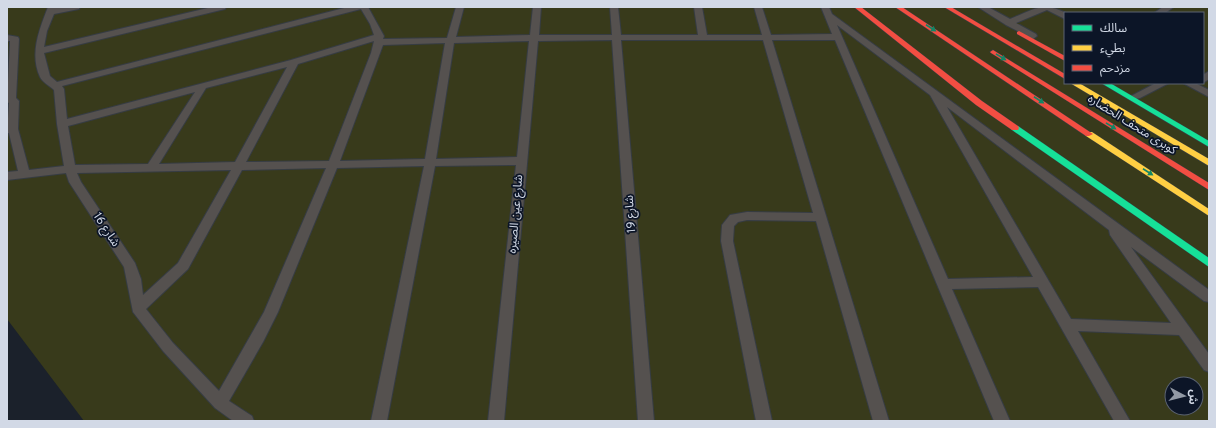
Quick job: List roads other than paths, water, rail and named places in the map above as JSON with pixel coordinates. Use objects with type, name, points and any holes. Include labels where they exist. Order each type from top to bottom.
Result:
[{"type":"main road","points":[[857,7],[979,103],[1209,263]]},
{"type":"main road","points":[[898,7],[1209,213]]},
{"type":"main road","points":[[947,7],[1064,76]]},
{"type":"main road","points":[[973,7],[1064,58]]},
{"type":"main road","name":"كوبرى متحف الحضاره","points":[[988,49],[1209,187]]},
{"type":"main road","name":"كوبرى متحف الحضاره","points":[[1076,84],[1209,163]]},
{"type":"main road","points":[[1107,84],[1209,144]]},
{"type":"lane","points":[[50,10],[76,7]]},
{"type":"lane","points":[[39,51],[222,7]]},
{"type":"lane","points":[[56,85],[358,7]]},
{"type":"lane","points":[[220,403],[258,338],[271,312],[333,165],[380,39],[364,7]]},
{"type":"lane","points":[[379,421],[430,163],[450,41],[460,7]]},
{"type":"lane","name":"شارع عين الصيره","points":[[496,421],[537,7]]},
{"type":"lane","name":"شارع 19","points":[[614,7],[618,39],[646,421]]},
{"type":"lane","points":[[698,7],[703,37]]},
{"type":"lane","points":[[758,7],[881,421]]},
{"type":"lane","points":[[982,7],[1064,54]]},
{"type":"lane","points":[[1009,23],[1047,7],[1064,16]]},
{"type":"lane","points":[[1160,12],[1170,7]]},
{"type":"lane","name":"شارع 16","points":[[50,10],[43,30],[39,51],[45,77],[59,89],[62,124],[70,169],[75,182],[130,266],[134,279],[138,308],[168,347],[220,403],[246,421]]},
{"type":"lane","points":[[827,12],[1002,421]]},
{"type":"lane","points":[[827,12],[1108,225],[1209,297]]},
{"type":"lane","points":[[62,124],[380,39],[450,41],[533,38],[618,39],[703,37],[838,37]]},
{"type":"lane","points":[[7,38],[15,40],[10,63],[9,99],[15,105],[10,130],[24,174]]},
{"type":"lane","points":[[138,308],[183,266],[194,249],[294,62]]},
{"type":"lane","points":[[1116,84],[1209,138]]},
{"type":"lane","points":[[1136,96],[1162,84]]},
{"type":"lane","points":[[1194,84],[1209,94]]},
{"type":"lane","points":[[152,168],[203,86]]},
{"type":"lane","points":[[933,91],[1122,421]]},
{"type":"lane","points":[[7,176],[70,169],[521,161]]},
{"type":"lane","points":[[764,421],[727,240],[728,225],[734,218],[747,216],[820,217]]},
{"type":"lane","points":[[1108,225],[1209,366]]},
{"type":"lane","points":[[943,284],[1042,282]]},
{"type":"lane","points":[[1067,325],[1183,329]]}]
